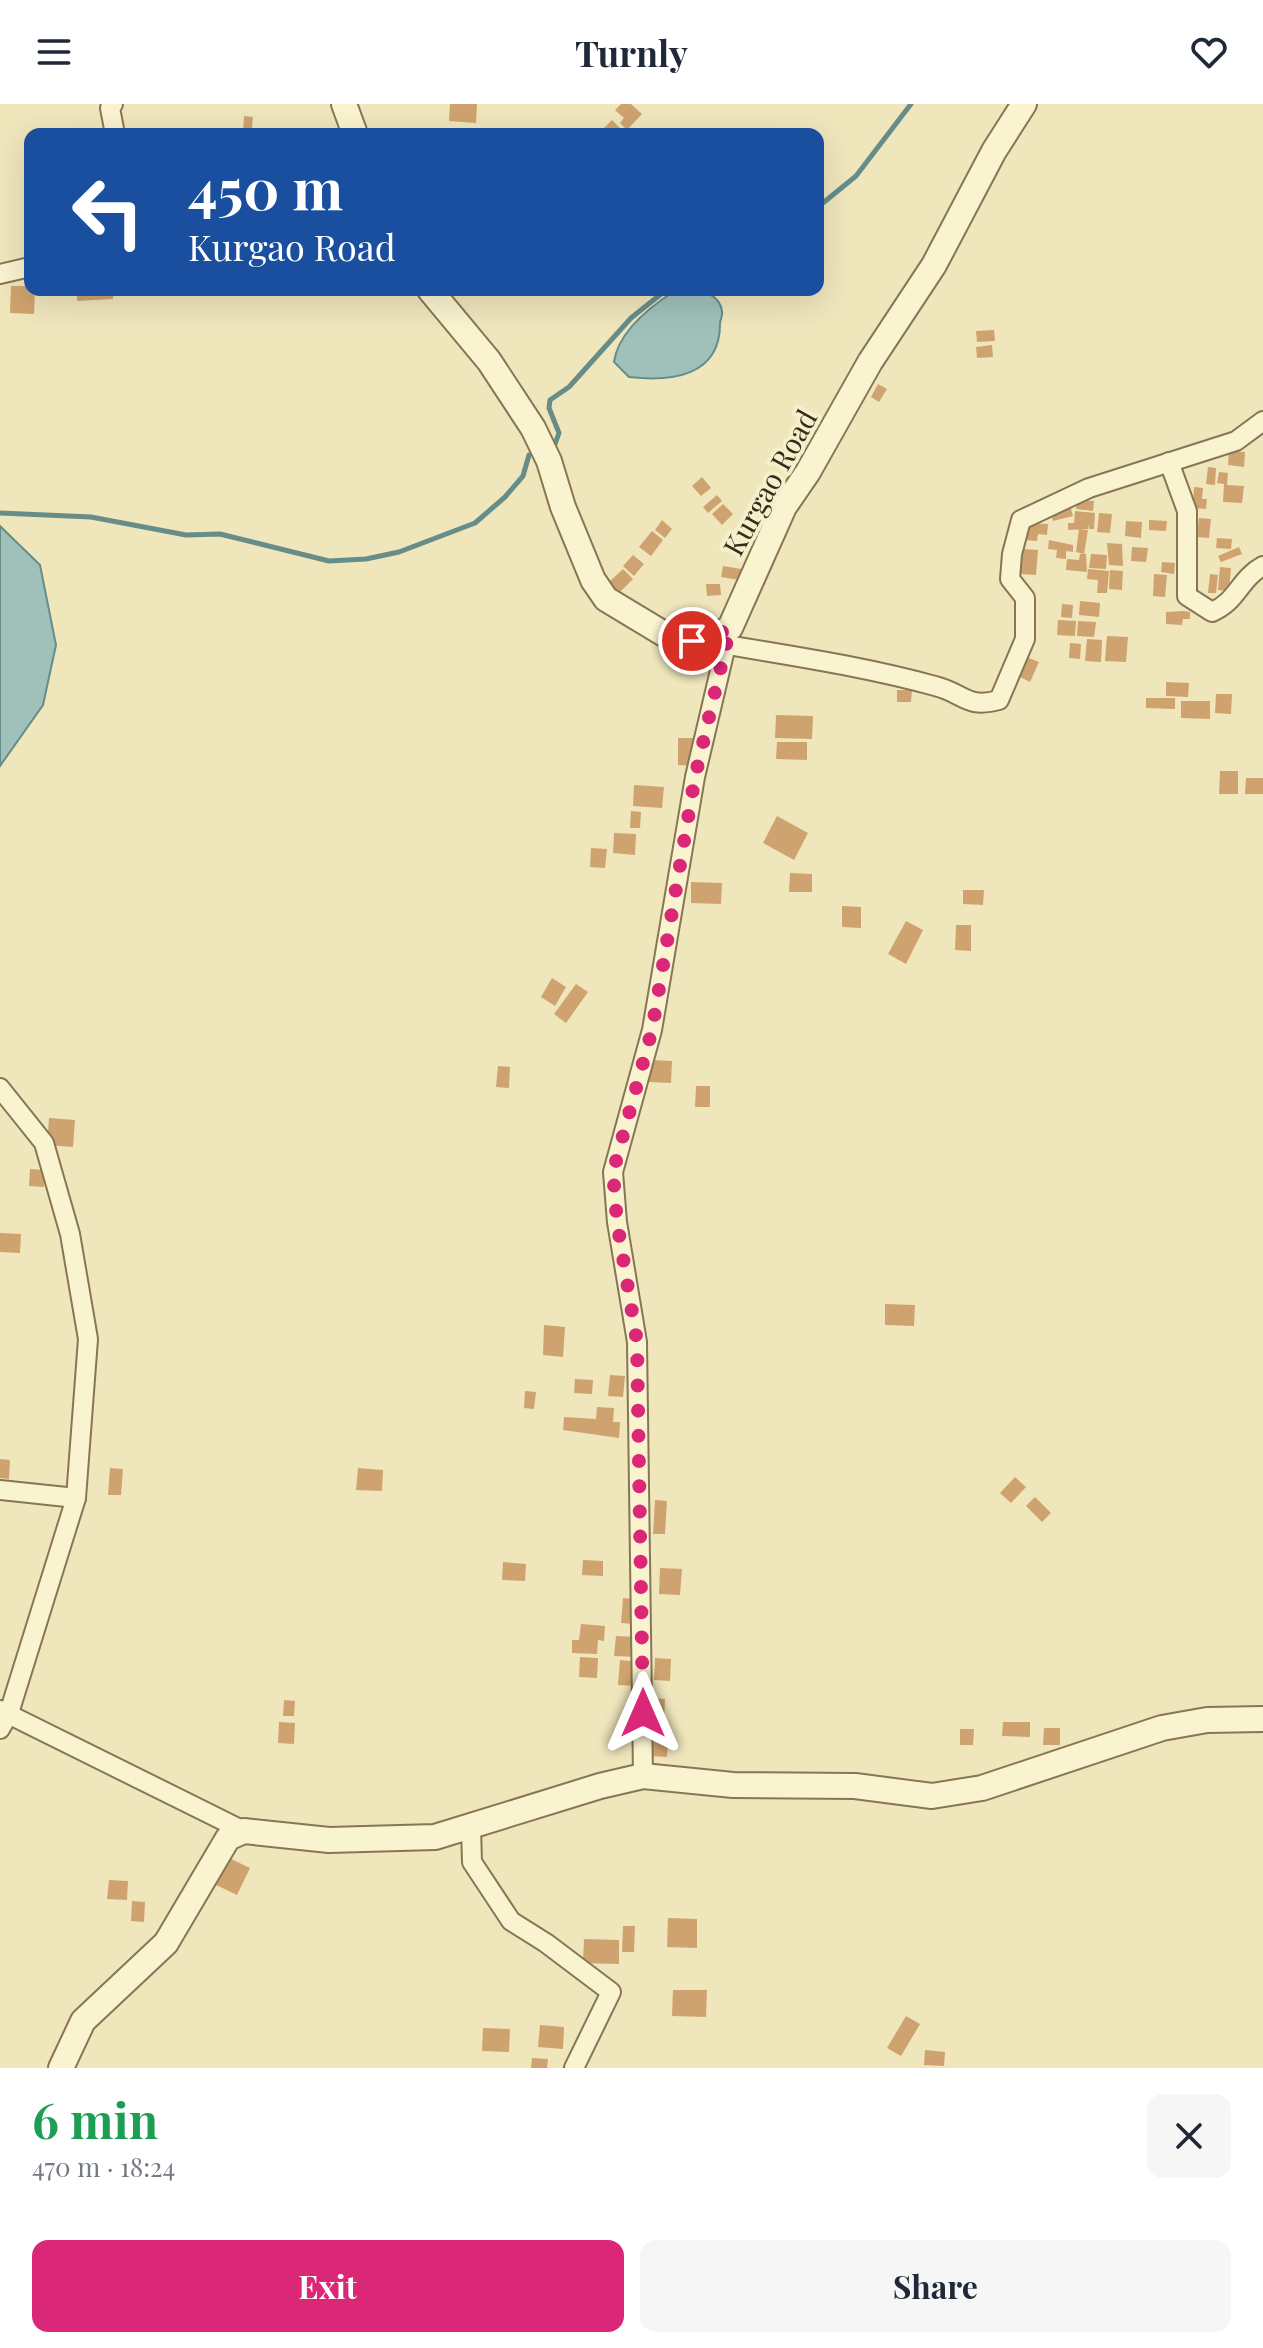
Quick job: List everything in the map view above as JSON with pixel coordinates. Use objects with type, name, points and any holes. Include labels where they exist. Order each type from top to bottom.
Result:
[{"type":"street","points":[[113,104],[110,108],[114,128]]},
{"type":"street","points":[[344,104],[353,128]]},
{"type":"street","name":"Kurgao Road","points":[[729,637],[784,507],[808,472],[870,362],[934,265],[994,151],[1024,104]]},
{"type":"street","points":[[0,274],[24,268]]},
{"type":"street","points":[[435,296],[489,361],[533,428],[549,461],[563,507],[593,580],[606,599],[679,643],[729,637],[939,686],[980,705],[999,700],[1025,639],[1025,598],[1010,579],[1012,554],[1021,520],[1089,488],[1236,441],[1263,421]]},
{"type":"street","points":[[1169,462],[1187,511],[1187,596],[1212,612],[1229,605],[1249,574],[1263,566]]},
{"type":"street","points":[[643,1776],[637,1342],[617,1222],[613,1172],[652,1030],[695,777],[729,637]]},
{"type":"street","points":[[0,1088],[44,1143],[70,1234],[88,1339],[76,1498],[3,1717],[244,1831],[329,1840],[435,1837],[600,1786],[643,1776],[733,1785],[855,1786],[932,1796],[982,1788],[1162,1728],[1207,1720],[1263,1719]]},
{"type":"street","points":[[0,1490],[76,1498]]},
{"type":"street","points":[[471,1828],[472,1862],[511,1921],[611,1992],[574,2068]]},
{"type":"street","points":[[61,2068],[83,2021],[166,1943],[228,1838],[244,1831]]},
{"type":"water","points":[[667,296],[712,296],[720,304],[722,313],[718,341],[712,355],[691,372],[661,378],[629,377],[614,362],[617,351],[629,330]]},
{"type":"water","points":[[0,526],[40,565],[56,645],[43,705],[0,766]]},
{"type":"building","points":[[450,104],[477,104],[476,123],[449,121]]},
{"type":"building","points":[[621,104],[631,104],[642,114],[629,128],[625,128],[620,123],[624,118],[615,110]]},
{"type":"building","points":[[244,116],[253,117],[252,128],[243,128]]},
{"type":"building","points":[[612,120],[620,128],[604,128]]},
{"type":"building","points":[[11,286],[24,286],[24,296],[35,296],[34,314],[10,313]]},
{"type":"building","points":[[77,296],[113,296],[113,299],[77,301]]},
{"type":"building","points":[[994,330],[995,341],[977,342],[976,331]]},
{"type":"building","points":[[992,345],[993,357],[977,358],[976,347]]},
{"type":"building","points":[[878,384],[887,389],[879,402],[871,397]]},
{"type":"building","points":[[1229,451],[1245,452],[1244,467],[1228,465]]},
{"type":"building","points":[[1208,467],[1216,468],[1215,485],[1206,484]]},
{"type":"building","points":[[1219,472],[1228,473],[1227,485],[1244,486],[1242,503],[1223,502],[1224,484],[1217,483]]},
{"type":"building","points":[[702,477],[711,488],[701,496],[692,486]]},
{"type":"building","points":[[1194,487],[1203,488],[1202,499],[1207,499],[1206,509],[1193,508]]},
{"type":"building","points":[[717,495],[722,501],[708,513],[703,507]]},
{"type":"building","points":[[1077,500],[1094,501],[1093,511],[1076,509]]},
{"type":"building","points":[[723,504],[733,514],[722,525],[712,514]]},
{"type":"building","points":[[1070,505],[1073,516],[1053,521],[1050,510]]},
{"type":"building","points":[[1075,511],[1095,513],[1094,529],[1089,529],[1089,524],[1088,529],[1068,530],[1068,523],[1074,523]]},
{"type":"building","points":[[1099,513],[1112,514],[1110,533],[1097,532]]},
{"type":"building","points":[[1199,518],[1211,519],[1209,538],[1197,537]]},
{"type":"building","points":[[662,520],[672,529],[665,538],[655,530]]},
{"type":"building","points":[[1149,520],[1167,521],[1166,531],[1149,530]]},
{"type":"building","points":[[1126,521],[1142,522],[1141,538],[1125,536]]},
{"type":"building","points":[[1024,523],[1048,524],[1047,535],[1038,534],[1037,541],[1023,540]]},
{"type":"building","points":[[1079,529],[1088,530],[1084,554],[1076,552]]},
{"type":"building","points":[[652,531],[663,540],[651,556],[639,547]]},
{"type":"building","points":[[1217,538],[1232,539],[1231,549],[1216,548]]},
{"type":"building","points":[[1049,540],[1073,545],[1073,552],[1066,551],[1066,559],[1056,558],[1057,550],[1048,549]]},
{"type":"building","points":[[1107,543],[1122,544],[1123,566],[1109,565]]},
{"type":"building","points":[[1132,547],[1148,548],[1146,562],[1131,561]]},
{"type":"building","points":[[1239,547],[1242,554],[1221,562],[1218,556]]},
{"type":"building","points":[[1023,549],[1038,550],[1036,575],[1021,574]]},
{"type":"building","points":[[1080,554],[1086,554],[1087,572],[1066,570],[1067,559],[1079,560]]},
{"type":"building","points":[[1091,554],[1107,555],[1106,569],[1089,568]]},
{"type":"building","points":[[633,555],[644,564],[634,576],[623,566]]},
{"type":"building","points":[[1162,562],[1175,563],[1174,574],[1161,572]]},
{"type":"building","points":[[723,566],[741,569],[739,580],[721,577]]},
{"type":"building","points":[[1220,567],[1231,568],[1229,591],[1218,590]]},
{"type":"building","points":[[623,569],[633,579],[617,595],[607,584]]},
{"type":"building","points":[[1088,569],[1109,571],[1107,593],[1097,593],[1098,580],[1087,579]]},
{"type":"building","points":[[1110,570],[1123,571],[1122,590],[1109,589]]},
{"type":"building","points":[[1154,574],[1167,575],[1165,597],[1153,596]]},
{"type":"building","points":[[1210,574],[1218,575],[1216,593],[1208,593]]},
{"type":"building","points":[[706,584],[720,584],[721,595],[707,596]]},
{"type":"building","points":[[1080,601],[1100,603],[1099,617],[1079,615]]},
{"type":"building","points":[[1062,604],[1073,605],[1072,618],[1061,617]]},
{"type":"building","points":[[1166,612],[1190,612],[1190,619],[1183,619],[1182,625],[1166,624]]},
{"type":"building","points":[[1058,620],[1076,621],[1075,636],[1057,635]]},
{"type":"building","points":[[1078,621],[1096,622],[1094,637],[1077,636]]},
{"type":"building","points":[[1107,636],[1128,637],[1126,662],[1105,661]]},
{"type":"building","points":[[1087,639],[1102,640],[1101,662],[1085,661]]},
{"type":"building","points":[[1070,643],[1081,644],[1080,659],[1069,658]]},
{"type":"building","points":[[1024,656],[1039,662],[1030,682],[1016,675]]},
{"type":"building","points":[[1166,682],[1189,683],[1188,697],[1166,696]]},
{"type":"building","points":[[897,690],[912,690],[911,702],[897,702]]},
{"type":"building","points":[[1216,694],[1232,694],[1231,714],[1215,713]]},
{"type":"building","points":[[1146,698],[1175,698],[1175,709],[1146,708]]},
{"type":"building","points":[[1181,701],[1210,701],[1210,719],[1181,718]]},
{"type":"building","points":[[776,715],[813,716],[812,739],[775,738]]},
{"type":"building","points":[[678,738],[696,738],[695,766],[678,765]]},
{"type":"building","points":[[777,742],[807,742],[807,760],[776,759]]},
{"type":"building","points":[[1220,771],[1238,771],[1238,794],[1219,794]]},
{"type":"building","points":[[1246,778],[1263,778],[1263,794],[1245,794]]},
{"type":"building","points":[[634,785],[664,787],[662,808],[633,806]]},
{"type":"building","points":[[631,811],[641,812],[640,828],[630,828]]},
{"type":"building","points":[[777,816],[808,833],[794,860],[763,843]]},
{"type":"building","points":[[614,833],[636,834],[635,855],[613,853]]},
{"type":"building","points":[[591,848],[607,849],[605,868],[590,867]]},
{"type":"building","points":[[790,873],[812,874],[812,892],[789,892]]},
{"type":"building","points":[[691,882],[722,883],[721,904],[691,903]]},
{"type":"building","points":[[963,890],[984,890],[983,905],[963,904]]},
{"type":"building","points":[[842,906],[861,907],[861,928],[842,927]]},
{"type":"building","points":[[906,921],[923,930],[906,964],[888,954]]},
{"type":"building","points":[[956,925],[971,925],[971,951],[955,950]]},
{"type":"building","points":[[552,978],[566,987],[555,1006],[541,997]]},
{"type":"building","points":[[576,984],[588,992],[566,1023],[554,1014]]},
{"type":"building","points":[[650,1060],[672,1061],[671,1083],[649,1082]]},
{"type":"building","points":[[498,1066],[510,1067],[509,1088],[496,1087]]},
{"type":"building","points":[[696,1086],[710,1086],[710,1107],[695,1107]]},
{"type":"building","points":[[49,1118],[75,1120],[73,1147],[47,1145]]},
{"type":"building","points":[[30,1169],[45,1170],[44,1187],[29,1186]]},
{"type":"building","points":[[0,1233],[21,1234],[20,1253],[0,1252]]},
{"type":"building","points":[[885,1304],[915,1305],[914,1326],[885,1325]]},
{"type":"building","points":[[544,1325],[565,1327],[563,1357],[543,1355]]},
{"type":"building","points":[[610,1375],[625,1376],[623,1397],[608,1396]]},
{"type":"building","points":[[575,1379],[593,1380],[592,1394],[574,1393]]},
{"type":"building","points":[[525,1391],[536,1392],[534,1409],[524,1408]]},
{"type":"building","points":[[597,1407],[614,1408],[613,1422],[620,1422],[619,1438],[563,1430],[564,1417],[596,1419]]},
{"type":"building","points":[[0,1459],[10,1460],[9,1479],[0,1478]]},
{"type":"building","points":[[110,1468],[123,1469],[121,1495],[108,1495]]},
{"type":"building","points":[[358,1468],[383,1470],[382,1491],[356,1490]]},
{"type":"building","points":[[1015,1477],[1026,1487],[1011,1503],[1000,1493]]},
{"type":"building","points":[[1035,1497],[1051,1513],[1042,1522],[1026,1506]]},
{"type":"building","points":[[655,1500],[667,1501],[665,1534],[653,1534]]},
{"type":"building","points":[[583,1560],[603,1561],[603,1576],[582,1575]]},
{"type":"building","points":[[503,1562],[526,1564],[525,1581],[502,1580]]},
{"type":"building","points":[[660,1568],[682,1569],[680,1595],[659,1594]]},
{"type":"building","points":[[623,1598],[637,1599],[635,1624],[621,1623]]},
{"type":"building","points":[[581,1624],[605,1626],[604,1641],[598,1640],[597,1654],[572,1653],[572,1640],[579,1640]]},
{"type":"building","points":[[616,1636],[637,1637],[636,1657],[614,1656]]},
{"type":"building","points":[[580,1657],[598,1658],[597,1678],[579,1677]]},
{"type":"building","points":[[655,1658],[671,1659],[670,1681],[654,1680]]},
{"type":"building","points":[[620,1660],[639,1662],[638,1686],[618,1685]]},
{"type":"building","points":[[652,1698],[665,1699],[664,1722],[651,1721]]},
{"type":"building","points":[[284,1700],[295,1701],[294,1716],[283,1716]]},
{"type":"building","points":[[279,1722],[295,1723],[294,1744],[278,1743]]},
{"type":"building","points":[[1003,1722],[1030,1722],[1030,1737],[1002,1736]]},
{"type":"building","points":[[1044,1728],[1060,1728],[1060,1745],[1043,1745]]},
{"type":"building","points":[[960,1729],[974,1729],[973,1745],[960,1745]]},
{"type":"building","points":[[653,1742],[668,1743],[667,1757],[651,1756]]},
{"type":"building","points":[[227,1857],[250,1868],[237,1895],[214,1884]]},
{"type":"building","points":[[109,1880],[128,1881],[127,1900],[107,1899]]},
{"type":"building","points":[[132,1901],[145,1902],[144,1922],[131,1921]]},
{"type":"building","points":[[668,1918],[697,1919],[697,1948],[667,1947]]},
{"type":"building","points":[[623,1926],[635,1926],[634,1952],[622,1952]]},
{"type":"building","points":[[584,1939],[619,1940],[619,1964],[583,1963]]},
{"type":"building","points":[[673,1990],[707,1990],[706,2017],[672,2016]]},
{"type":"building","points":[[906,2016],[920,2024],[901,2056],[887,2048]]},
{"type":"building","points":[[540,2025],[564,2027],[563,2049],[538,2047]]},
{"type":"building","points":[[483,2028],[510,2029],[509,2052],[482,2051]]},
{"type":"building","points":[[925,2050],[945,2052],[944,2066],[924,2065]]},
{"type":"building","points":[[532,2058],[548,2059],[547,2068],[531,2068]]},
{"type":"waterway","points":[[824,202],[856,176],[911,104]]},
{"type":"waterway","points":[[554,447],[559,433],[549,408],[550,400],[569,387],[631,318],[658,296]]},
{"type":"waterway","points":[[0,513],[91,517],[186,535],[220,534],[329,561],[366,559],[399,552],[475,523],[505,497],[523,476],[529,455]]},
{"type":"route","points":[[643,1713],[637,1342],[617,1222],[613,1172],[652,1030],[695,777],[730,628],[706,640],[692,641]]}]
